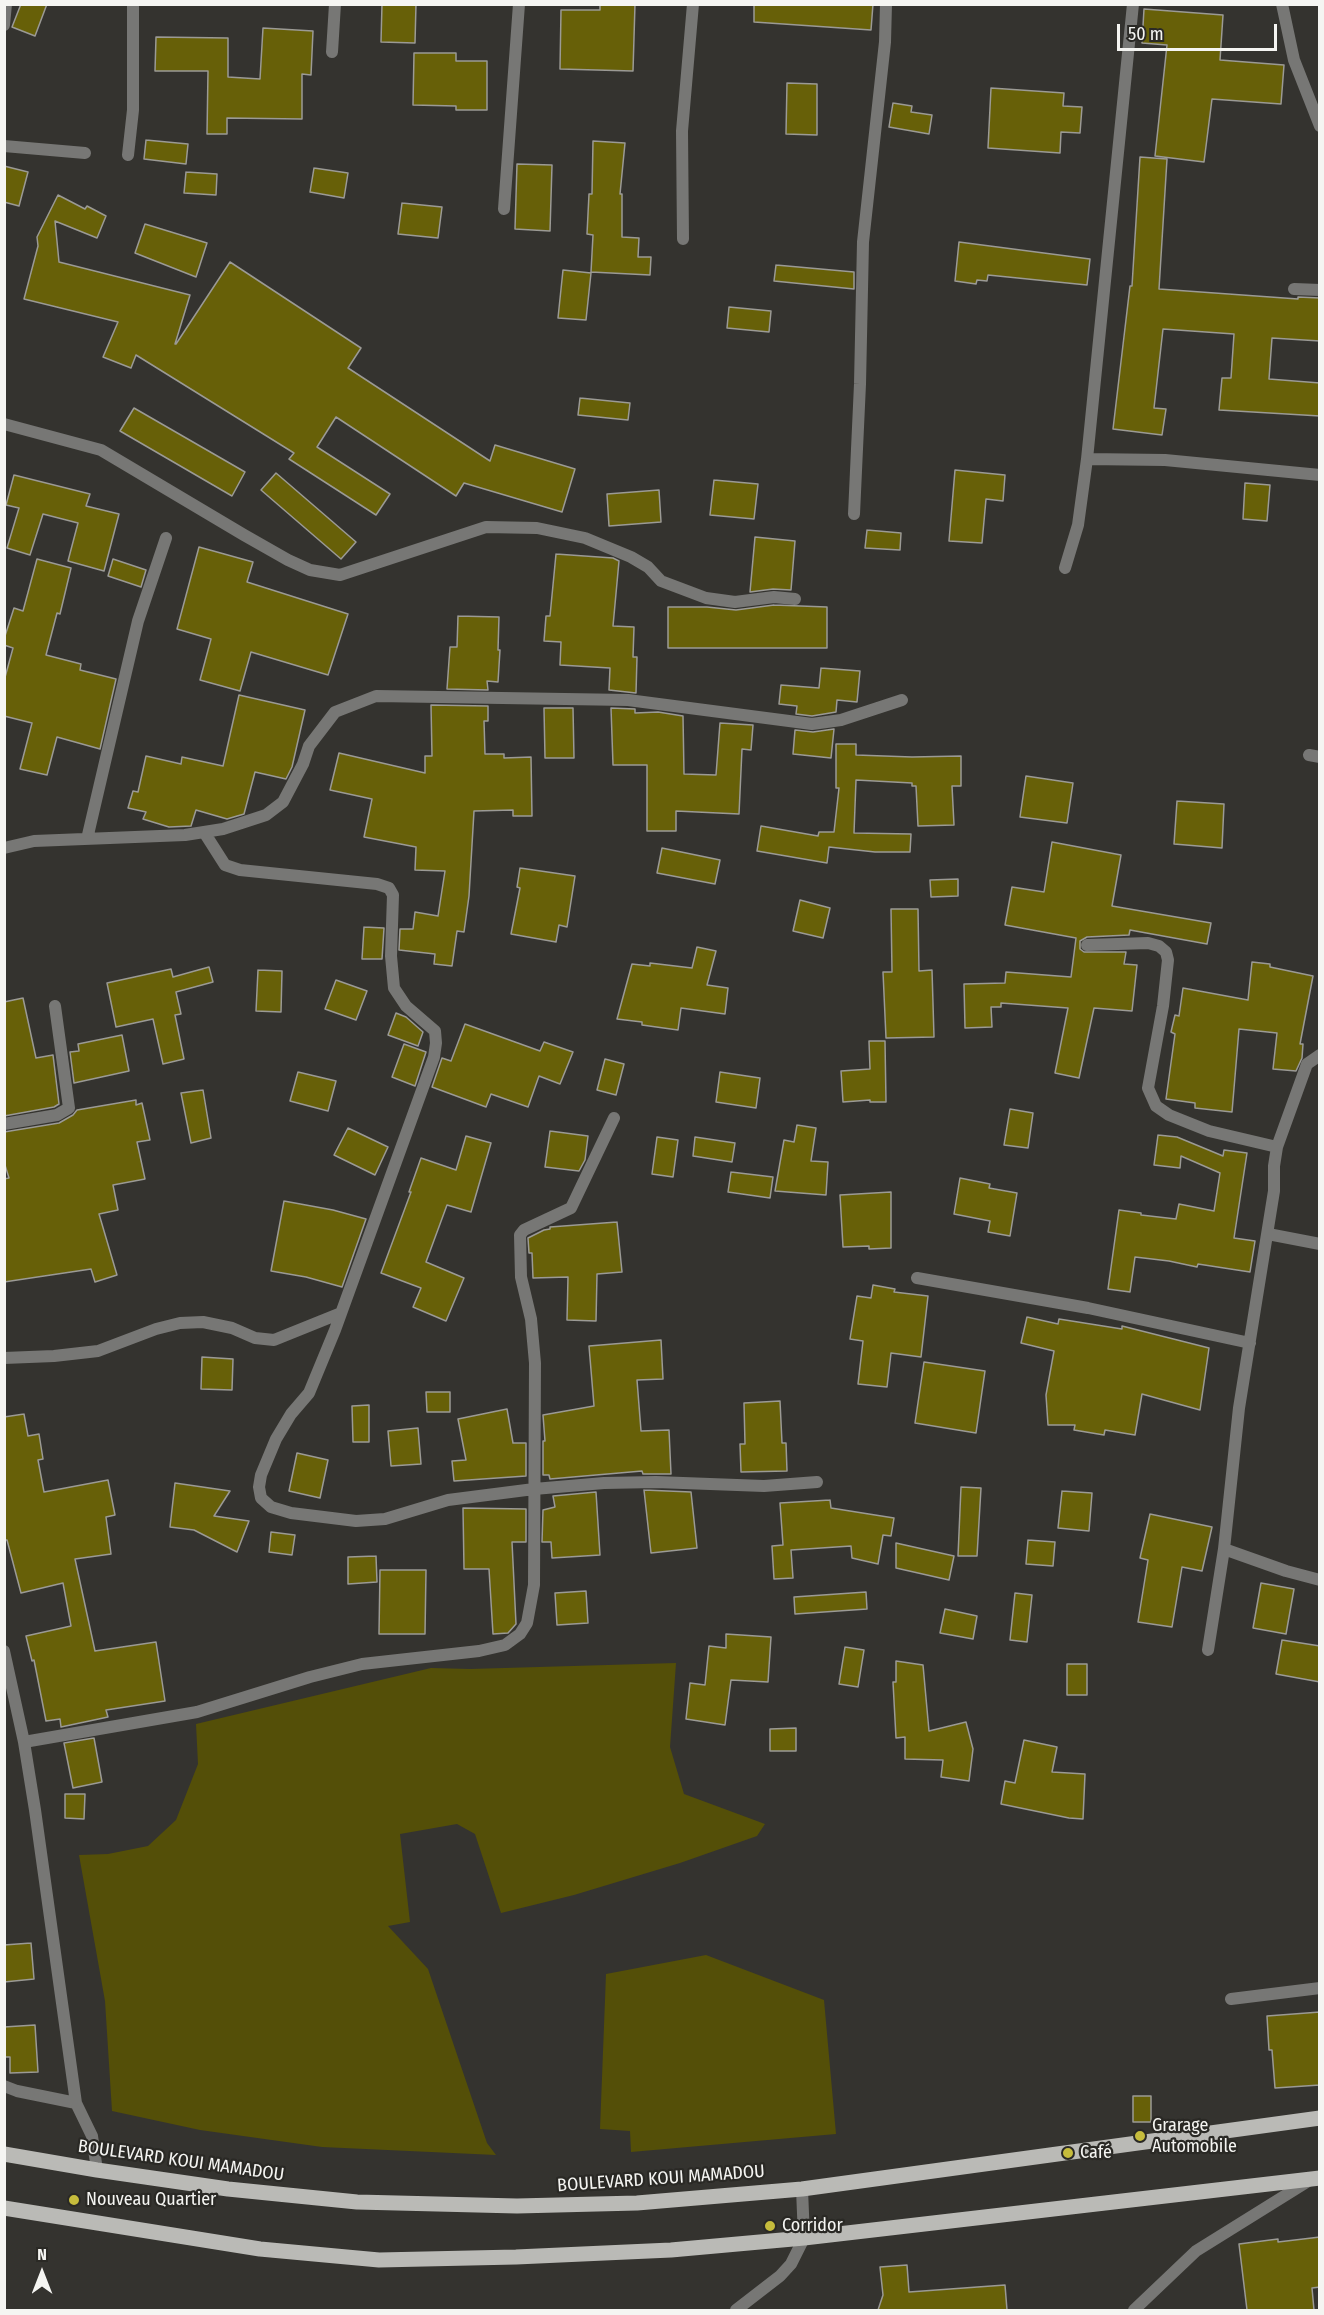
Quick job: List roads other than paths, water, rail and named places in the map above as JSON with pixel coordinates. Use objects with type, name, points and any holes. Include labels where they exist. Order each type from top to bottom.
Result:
[{"type":"main road","name":"BOULEVARD KOUI MAMADOU","points":[[4,2154],[228,2189],[357,2202],[483,2205],[637,2203],[802,2189],[1320,2118]]},
{"type":"main road","points":[[4,2208],[260,2249],[379,2260],[516,2258],[670,2250],[804,2238],[1315,2179]]},
{"type":"street","points":[[4,25],[6,4]]},
{"type":"street","points":[[128,155],[133,110],[133,4]]},
{"type":"street","points":[[332,52],[335,4]]},
{"type":"street","points":[[504,209],[519,4]]},
{"type":"street","points":[[683,239],[682,131],[693,4]]},
{"type":"street","points":[[854,514],[863,242],[885,42],[886,4]]},
{"type":"street","points":[[1065,568],[1078,525],[1087,459],[1133,4]]},
{"type":"street","points":[[1282,4],[1294,60],[1320,126]]},
{"type":"street","points":[[4,146],[85,153]]},
{"type":"street","points":[[1294,289],[1320,290]]},
{"type":"street","points":[[4,424],[101,450],[244,535],[310,570],[340,575],[486,527],[537,528],[585,538],[631,557],[648,567],[661,581],[706,598],[735,602],[774,597],[795,599]]},
{"type":"street","points":[[1087,459],[1165,460],[1320,475]]},
{"type":"street","points":[[87,839],[138,621],[166,538]]},
{"type":"street","points":[[4,848],[34,842],[185,835],[223,829],[266,815],[283,802],[303,764],[309,746],[335,712],[376,696],[628,700],[812,724],[841,720],[902,699]]},
{"type":"street","points":[[204,832],[225,865],[240,870],[377,884],[389,888],[393,895],[391,956],[394,988],[405,1006],[435,1031],[434,1057],[342,1313],[309,1393],[291,1414],[276,1439],[261,1475],[259,1487],[261,1498],[271,1507],[291,1513],[356,1521],[385,1519],[448,1500],[604,1483],[656,1482],[764,1486],[817,1482]]},
{"type":"street","points":[[1087,945],[1148,943],[1159,946],[1166,952],[1168,960],[1163,1006],[1148,1088],[1156,1106],[1169,1115],[1209,1131],[1277,1147]]},
{"type":"street","points":[[4,1124],[57,1115],[69,1108],[55,1006]]},
{"type":"street","points":[[1208,1650],[1224,1550],[1239,1408],[1274,1191],[1277,1147],[1307,1064],[1320,1055]]},
{"type":"street","points":[[24,1742],[197,1712],[362,1664],[480,1651],[506,1645],[520,1634],[527,1623],[534,1585],[535,1363],[531,1319],[521,1276],[520,1235],[524,1230],[571,1208],[614,1118]]},
{"type":"street","points":[[1268,1234],[1320,1244]]},
{"type":"street","points":[[917,1278],[1088,1308],[1250,1343]]},
{"type":"street","points":[[4,1358],[98,1351],[156,1329],[180,1323],[213,1324],[232,1328],[255,1338],[274,1340],[342,1313]]},
{"type":"street","points":[[1224,1550],[1320,1580]]},
{"type":"street","points":[[4,1651],[24,1742],[76,2103],[92,2136],[97,2170]]},
{"type":"street","points":[[1231,1999],[1320,1988]]},
{"type":"street","points":[[4,2086],[17,2091],[76,2103]]},
{"type":"street","points":[[1134,2310],[1196,2251],[1315,2179]]},
{"type":"street","points":[[736,2310],[780,2276],[791,2264],[804,2238],[802,2189]]},
{"type":"place","name":"Grarage Automobile","points":[[1140,2136]]},
{"type":"place","name":"Café","points":[[1068,2153]]},
{"type":"place","name":"Nouveau Quartier","points":[[74,2200]]},
{"type":"place","name":"Corridor","points":[[770,2226]]}]
